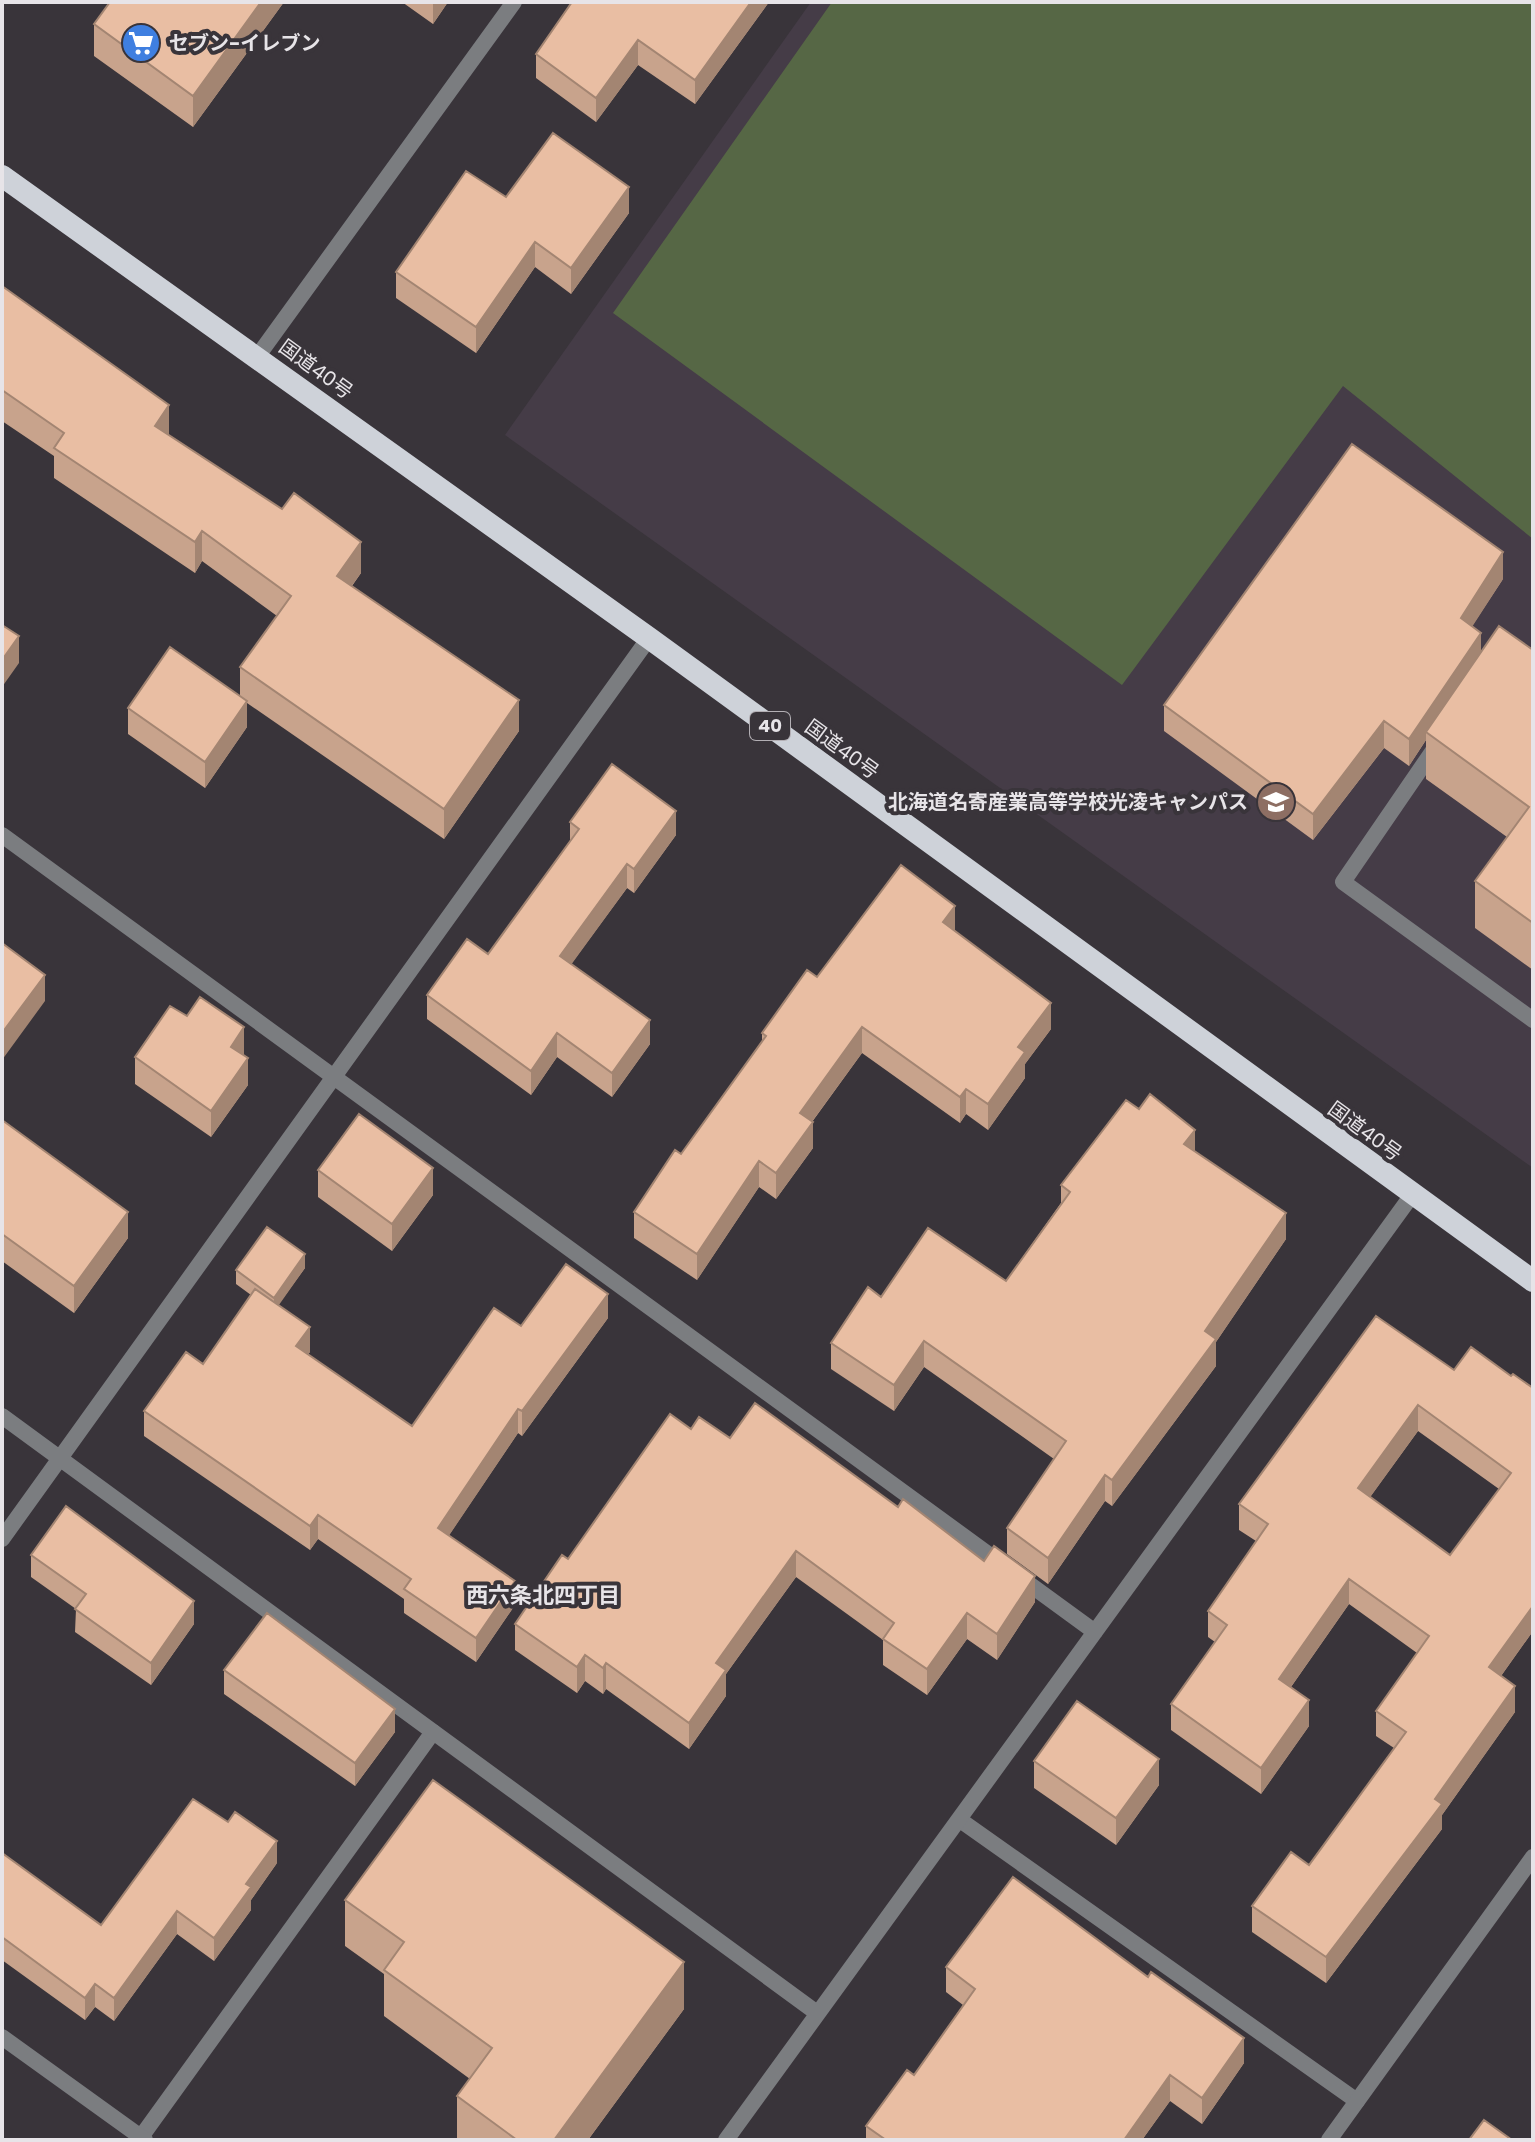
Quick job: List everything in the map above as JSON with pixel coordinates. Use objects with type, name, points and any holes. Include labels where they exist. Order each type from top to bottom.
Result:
[{"type":"highway","name":"国道40号","points":[[2,176],[649,638],[1533,1281]]},
{"type":"street","points":[[257,357],[514,2]]},
{"type":"street","points":[[2,1539],[649,638]]},
{"type":"street","points":[[1448,728],[1343,882],[1533,1020]]},
{"type":"street","points":[[2,835],[1095,1632]]},
{"type":"street","points":[[726,2140],[1412,1195]]},
{"type":"street","points":[[2,1416],[817,2013]]},
{"type":"street","points":[[2,2037],[143,2138],[433,1732]]},
{"type":"street","points":[[960,1820],[1357,2101]]},
{"type":"street","points":[[1329,2140],[1533,1857]]},
{"type":"shaded area","name":"北海道名寄産業高等学校光凌キャンパス","points":[[811,2],[1533,2],[1533,1168],[505,435]]},
{"type":"green space","points":[[832,2],[1533,2],[1533,539],[1343,386],[1122,685],[613,313]]},
{"type":"building","points":[[110,2],[261,2],[193,96],[94,24]]},
{"type":"building","points":[[572,2],[751,2],[695,80],[638,40],[596,98],[536,54]]},
{"type":"building","points":[[553,133],[629,187],[571,268],[535,242],[476,327],[396,272],[466,171],[506,197]]},
{"type":"building","points":[[2,286],[169,405],[155,426],[282,509],[294,493],[361,542],[337,576],[519,700],[444,809],[240,667],[291,596],[202,531],[195,542],[54,448],[64,433],[2,390]]},
{"type":"building","points":[[1352,444],[1503,552],[1461,618],[1481,633],[1409,739],[1384,721],[1313,814],[1164,705]]},
{"type":"building","points":[[2,625],[19,636],[2,660]]},
{"type":"building","points":[[1499,626],[1533,650],[1533,923],[1475,881],[1529,807],[1426,732]]},
{"type":"building","points":[[170,647],[247,701],[205,762],[128,708]]},
{"type":"building","points":[[612,764],[676,811],[634,869],[627,864],[560,956],[650,1020],[612,1073],[557,1033],[531,1071],[427,995],[467,939],[488,954],[579,829],[570,822]]},
{"type":"building","points":[[901,865],[955,906],[943,922],[1051,1003],[1018,1047],[1025,1052],[988,1104],[966,1089],[960,1097],[862,1027],[800,1113],[813,1122],[776,1173],[759,1161],[697,1254],[634,1212],[675,1150],[681,1154],[766,1036],[762,1033],[807,970],[817,977]]},
{"type":"building","points":[[2,943],[45,975],[2,1033]]},
{"type":"building","points":[[200,997],[244,1027],[231,1047],[248,1058],[211,1111],[135,1057],[170,1006],[187,1016]]},
{"type":"building","points":[[1150,1094],[1195,1130],[1184,1144],[1286,1213],[1205,1331],[1216,1339],[1112,1480],[1105,1475],[1048,1558],[1007,1528],[1066,1441],[924,1341],[894,1385],[831,1343],[868,1287],[881,1297],[928,1228],[1006,1281],[1070,1192],[1061,1185],[1126,1100],[1139,1109]]},
{"type":"building","points":[[359,1114],[433,1168],[392,1224],[318,1170]]},
{"type":"building","points":[[2,1120],[128,1212],[74,1286],[2,1234]]},
{"type":"building","points":[[267,1227],[305,1254],[274,1298],[236,1270]]},
{"type":"building","points":[[566,1264],[608,1294],[522,1411],[518,1409],[438,1528],[515,1581],[476,1638],[404,1589],[411,1579],[318,1515],[310,1526],[144,1411],[186,1352],[203,1364],[255,1289],[310,1327],[296,1346],[412,1426],[494,1308],[521,1326]]},
{"type":"building","points":[[1376,1316],[1454,1370],[1471,1347],[1533,1388],[1533,1606],[1489,1667],[1515,1686],[1435,1799],[1442,1804],[1326,1957],[1252,1906],[1291,1852],[1309,1865],[1406,1732],[1376,1711],[1429,1636],[1349,1579],[1279,1679],[1309,1700],[1261,1768],[1171,1704],[1227,1625],[1208,1611],[1268,1524],[1239,1504]],"holes":[[[1418,1405],[1511,1473],[1450,1555],[1358,1488]]]},
{"type":"building","points":[[755,1403],[898,1507],[903,1499],[984,1561],[994,1546],[1035,1576],[997,1634],[967,1613],[927,1669],[883,1639],[894,1623],[796,1551],[716,1663],[726,1670],[689,1723],[606,1663],[603,1668],[585,1655],[577,1667],[515,1624],[562,1555],[568,1559],[670,1414],[691,1429],[699,1417],[730,1438]]},
{"type":"building","points":[[66,1506],[194,1601],[151,1663],[75,1609],[86,1594],[31,1555]]},
{"type":"building","points":[[267,1613],[395,1709],[355,1763],[224,1670]]},
{"type":"building","points":[[1077,1701],[1159,1759],[1116,1818],[1034,1761]]},
{"type":"building","points":[[433,1780],[684,1962],[554,2140],[517,2140],[457,2096],[492,2048],[384,1970],[404,1942],[345,1900]]},
{"type":"building","points":[[193,1799],[228,1822],[235,1812],[277,1841],[246,1884],[251,1887],[214,1938],[177,1911],[114,1998],[95,1984],[85,1998],[2,1937],[2,1853],[101,1925]]},
{"type":"building","points":[[1013,1877],[1148,1977],[1151,1972],[1244,2038],[1202,2098],[1170,2075],[1124,2140],[886,2140],[866,2126],[907,2070],[914,2075],[975,1989],[946,1967]]},
{"type":"building","points":[[1484,2120],[1512,2140],[1469,2140]]},
{"type":"place","name":"セブン-イレブン","points":[[141,43]]},
{"type":"place","name":"北海道名寄産業高等学校光凌キャンパス","points":[[1276,802]]},
{"type":"district","name":"西六条北四丁目","points":[[543,1595]]}]
